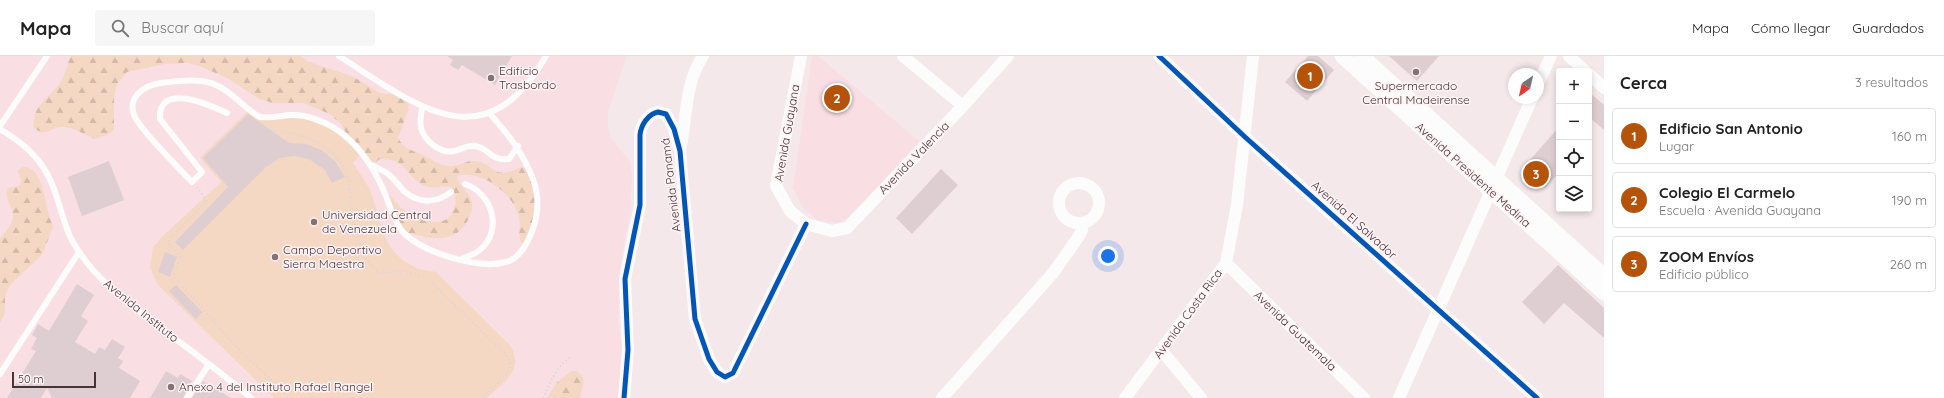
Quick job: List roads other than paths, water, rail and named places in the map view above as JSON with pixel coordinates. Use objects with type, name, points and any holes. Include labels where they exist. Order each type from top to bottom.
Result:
[{"type":"street","points":[[680,151],[691,79],[703,56]]},
{"type":"street","name":"Avenida Guayana","points":[[801,56],[776,186],[790,211],[806,224]]},
{"type":"street","points":[[902,56],[963,106]]},
{"type":"street","name":"Avenida Valencia","points":[[806,224],[832,231],[848,228],[1008,56]]},
{"type":"street","name":"Avenida El Salvador","points":[[1159,56],[1245,137],[1537,398]]},
{"type":"street","name":"Avenida Costa Rica","points":[[1125,398],[1162,351],[1226,263],[1237,205],[1253,56]]},
{"type":"street","name":"Avenida Presidente Medina","points":[[1342,56],[1604,276]]},
{"type":"street","name":"Avenida Presidente Medina","points":[[1362,56],[1604,293]]},
{"type":"street","points":[[1544,71],[1551,56]]},
{"type":"street","points":[[1569,56],[1582,68]]},
{"type":"street","points":[[1592,77],[1604,88]]},
{"type":"street","points":[[1398,398],[1439,310],[1529,104]]},
{"type":"street","name":"Avenida Panamá","points":[[624,398],[628,350],[625,279],[640,205],[640,135],[642,125],[653,113],[663,113],[671,121],[680,151],[695,319],[709,359],[717,372],[725,377],[733,373],[806,224]]},
{"type":"street","points":[[942,398],[1053,273],[1079,236],[1082,230],[1081,223]]},
{"type":"street","name":"Avenida Guatemala","points":[[1226,263],[1364,398]]},
{"type":"street","points":[[1162,351],[1201,398]]},
{"type":"lane","points":[[0,126],[47,56]]},
{"type":"lane","points":[[339,56],[399,94],[422,106],[448,115],[461,117],[490,114],[515,96],[528,83],[546,56]]},
{"type":"lane","points":[[227,113],[188,98],[174,98],[164,104],[160,112],[160,119],[202,172],[192,182],[134,115],[134,100],[142,89],[152,85],[198,81],[216,85],[260,117],[268,118],[292,115],[304,116],[335,129],[350,140],[372,165],[394,219],[401,230],[413,241],[428,250],[462,259],[490,264],[506,262],[517,256],[531,234],[538,211],[538,198],[530,171],[518,146],[490,114]]},
{"type":"lane","points":[[422,106],[421,128],[429,141],[440,150],[455,151],[468,146],[475,146],[494,158],[502,160],[509,159],[518,146]]},
{"type":"lane","name":"Avenida Instituto","points":[[0,129],[25,146],[43,167],[53,185],[67,229],[79,252],[95,271],[130,304],[251,398]]},
{"type":"lane","points":[[372,165],[387,173],[406,193],[418,199],[431,201],[438,200],[450,192]]},
{"type":"lane","points":[[462,259],[482,249],[489,237],[492,223],[491,209],[488,202],[479,191],[465,184]]},
{"type":"lane","points":[[0,374],[79,252]]},
{"type":"lane","points":[[187,398],[209,364]]},
{"type":"place","name":"Supermercado Central Madeirense","points":[[1416,72]]},
{"type":"place","name":"Edificio San Antonio","points":[[1310,76]]},
{"type":"place","name":"Edificio Trasbordo","points":[[491,78]]},
{"type":"place","name":"Colegio El Carmelo","points":[[837,98]]},
{"type":"place","name":"ZOOM Envíos","points":[[1536,174]]},
{"type":"place","name":"Universidad Central de Venezuela","points":[[314,222]]},
{"type":"place","name":"Campo Deportivo Sierra Maestra","points":[[275,257]]},
{"type":"place","name":"Anexo 4 del Instituto Rafael Rangel","points":[[171,387]]}]
